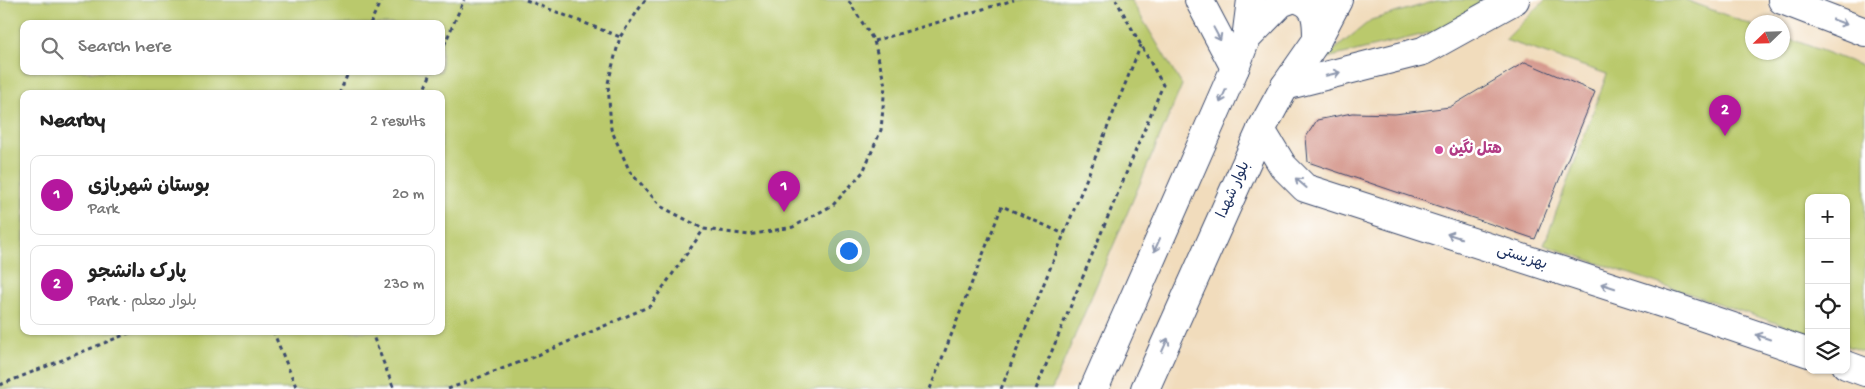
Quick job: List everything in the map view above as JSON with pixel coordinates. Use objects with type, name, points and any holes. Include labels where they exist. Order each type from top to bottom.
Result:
[{"type":"main road","points":[[1199,0],[1235,68]]},
{"type":"main road","points":[[1094,389],[1235,68],[1246,39],[1250,0]]},
{"type":"main road","points":[[1246,39],[1281,3],[1289,0]]},
{"type":"main road","points":[[1300,0],[1307,2],[1317,18],[1317,40]]},
{"type":"main road","name":"بلوار شهدا","points":[[1145,389],[1262,130],[1285,86],[1317,40],[1338,0]]},
{"type":"main road","points":[[1285,86],[1422,51],[1515,0]]},
{"type":"main road","points":[[1782,0],[1865,32]]},
{"type":"main road","name":"بهزیستی","points":[[1262,130],[1283,166],[1306,188],[1680,309],[1805,352]]},
{"type":"main road","points":[[1850,366],[1865,372]]},
{"type":"path","points":[[372,20],[381,0]]},
{"type":"path","points":[[445,43],[464,0]]},
{"type":"path","points":[[526,0],[620,37]]},
{"type":"path","points":[[645,0],[620,37],[608,82],[611,129],[630,172],[662,207],[704,228],[749,235],[793,227],[833,205],[863,172],[881,130],[885,85],[874,41],[850,3],[846,0]]},
{"type":"path","points":[[874,41],[1014,0]]},
{"type":"path","points":[[1036,389],[1163,85],[1116,0]]},
{"type":"path","points":[[1001,389],[1141,45]]},
{"type":"path","points":[[340,90],[347,75]]},
{"type":"path","points":[[424,90],[430,75]]},
{"type":"path","points":[[930,389],[1002,206],[1064,234]]},
{"type":"path","points":[[448,389],[531,358],[650,306],[704,228]]},
{"type":"path","points":[[0,385],[124,335]]},
{"type":"path","points":[[275,335],[297,389]]},
{"type":"path","points":[[373,335],[394,389]]},
{"type":"green space","points":[[0,0],[1131,0],[1182,85],[1052,389],[0,389]]},
{"type":"green space","points":[[1439,0],[1490,0],[1441,30],[1323,59],[1371,20]]},
{"type":"green space","points":[[1545,0],[1686,0],[1745,22],[1745,60],[1790,60],[1790,39],[1865,67],[1865,352],[1850,347],[1850,194],[1805,194],[1805,333],[1544,245],[1607,74],[1505,40]]},
{"type":"building","name":"هتل نگین","points":[[1525,62],[1595,92],[1535,239],[1308,162],[1306,137],[1317,120],[1352,113],[1395,114],[1450,107]]},
{"type":"place","name":"پارک دانشجو","points":[[1725,136]]},
{"type":"place","name":"هتل نگین","points":[[1439,150]]},
{"type":"place","name":"بوستان شهربازی","points":[[784,212]]}]
